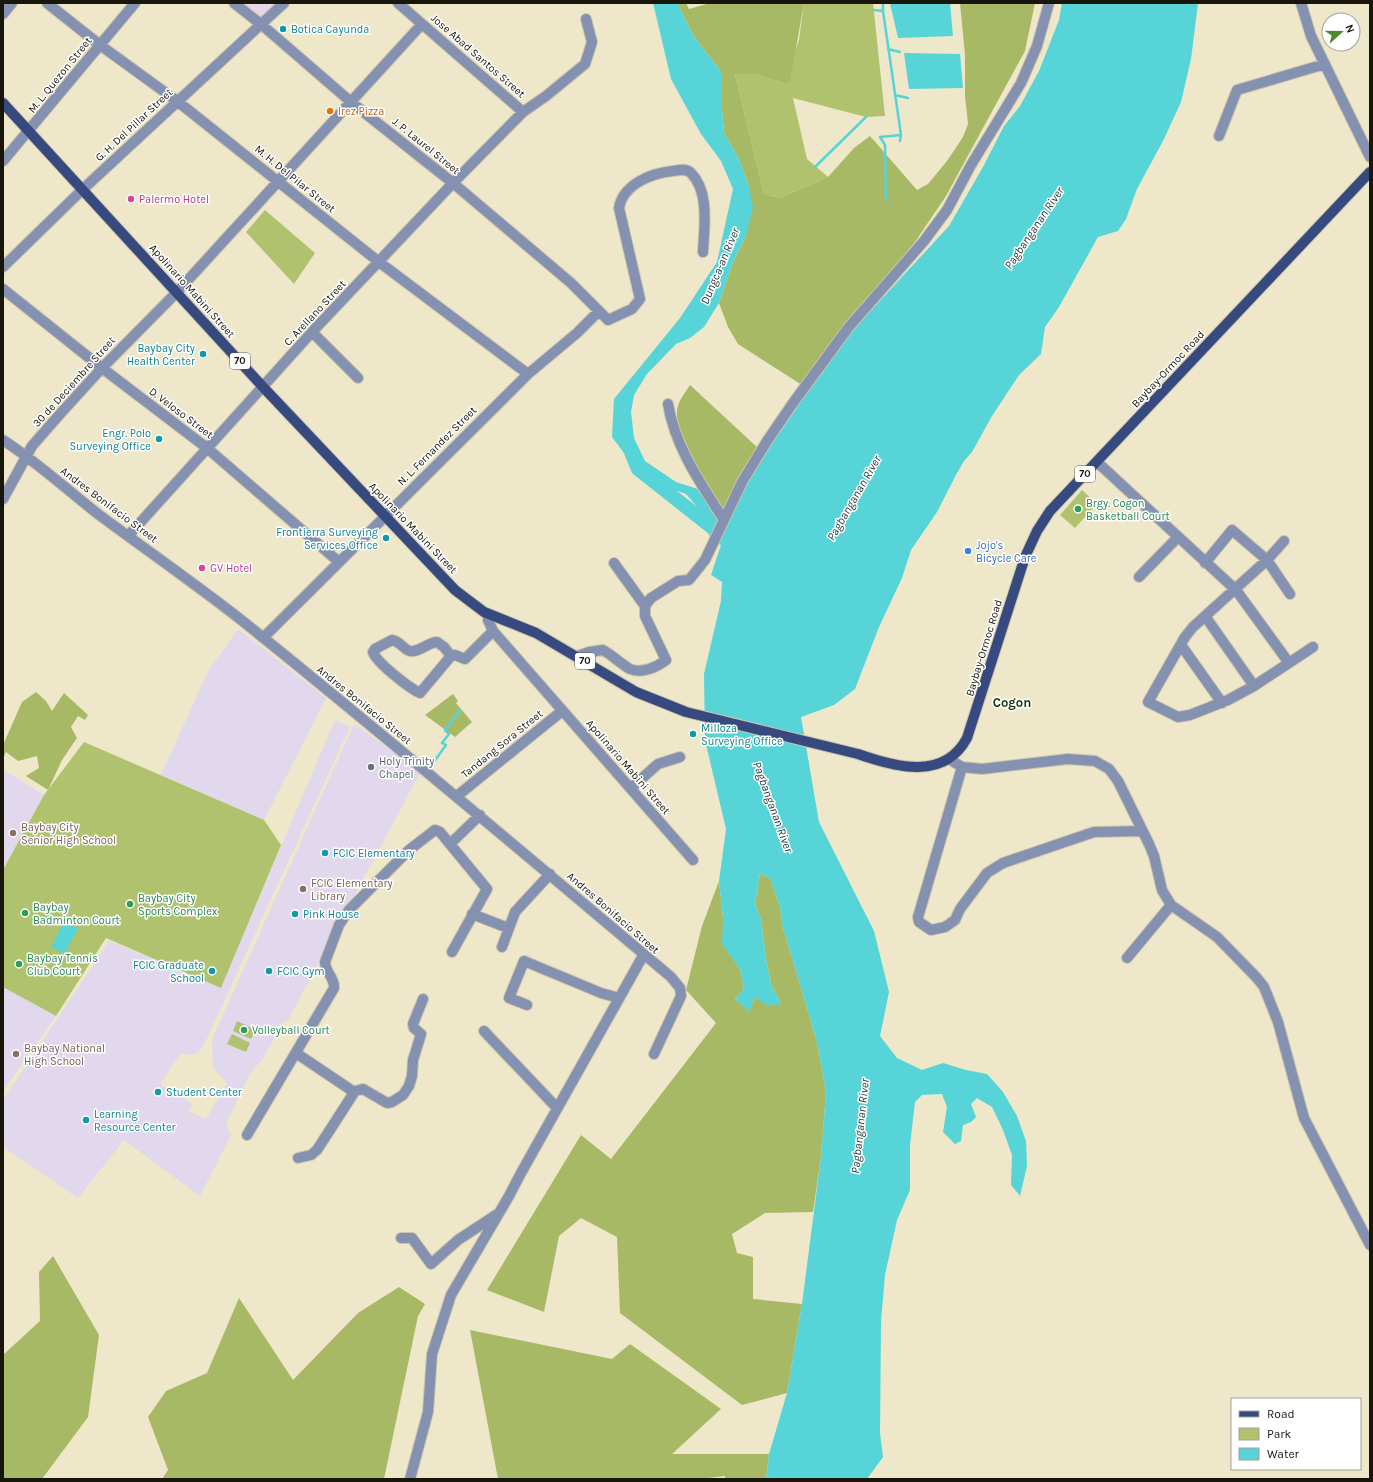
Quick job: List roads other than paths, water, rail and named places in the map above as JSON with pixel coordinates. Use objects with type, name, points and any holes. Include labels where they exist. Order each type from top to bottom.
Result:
[{"type":"main road","name":"Apolinario Mabini Street","points":[[3,103],[263,387],[384,516],[455,590],[486,613]]},
{"type":"main road","name":"Baybay-Ormoc Road","points":[[486,613],[536,632],[636,692],[686,712],[858,754],[879,762],[912,768],[929,766],[949,759],[959,751],[967,738],[1015,587],[1037,531],[1050,511],[1370,172]]},
{"type":"street","points":[[3,14],[12,3]]},
{"type":"street","name":"M. H. Del Pilar Street","points":[[47,3],[100,45],[178,101],[379,262],[528,374]]},
{"type":"street","name":"M. L. Quezon Street","points":[[3,161],[29,132],[134,3]]},
{"type":"street","name":"J. P. Laurel Street","points":[[234,3],[262,24],[351,102],[453,183],[571,283],[600,311]]},
{"type":"street","name":"G. H. Del Pillar Street","points":[[3,267],[82,190],[284,3]]},
{"type":"street","name":"Jose Abad Santos Street","points":[[398,3],[523,112]]},
{"type":"street","points":[[645,606],[651,598],[678,581],[690,580],[705,560],[713,546],[742,482],[767,441],[825,358],[848,328],[924,241],[947,210],[971,165],[1021,83],[1037,46],[1048,3]]},
{"type":"street","points":[[1301,3],[1311,36],[1370,157]]},
{"type":"street","name":"C. Arellano Street","points":[[129,535],[312,332],[453,183],[523,112],[546,96],[585,64],[592,42],[586,19]]},
{"type":"street","name":"30 de Deciembre Street","points":[[3,499],[32,446],[102,368],[177,292],[422,24]]},
{"type":"street","points":[[1219,136],[1237,90],[1325,64]]},
{"type":"street","points":[[600,311],[608,320],[613,319],[632,309],[640,299],[620,208],[620,201],[636,184],[646,177],[662,172],[684,170],[690,171],[703,197],[703,252]]},
{"type":"street","name":"D. Veloso Street","points":[[3,289],[102,368],[207,448],[339,562]]},
{"type":"street","name":"N. L. Fernandez Street","points":[[263,638],[528,374],[577,333],[600,311]]},
{"type":"street","points":[[312,332],[358,378]]},
{"type":"street","points":[[668,404],[672,425],[691,467],[724,522]]},
{"type":"street","name":"Andres Bonifacio Street","points":[[3,440],[27,456],[99,514],[129,535],[263,638],[480,815],[671,977],[682,992],[654,1054]]},
{"type":"street","points":[[1096,462],[1236,590],[1289,663]]},
{"type":"street","points":[[1205,563],[1232,530],[1267,560],[1290,594]]},
{"type":"street","points":[[1139,577],[1178,537]]},
{"type":"street","points":[[1284,541],[1236,590],[1193,628],[1181,645],[1148,702],[1178,717],[1190,715],[1222,703],[1254,686],[1313,647]]},
{"type":"street","points":[[578,656],[588,652],[603,650],[630,669],[644,670],[656,668],[666,660],[645,616],[645,606],[614,563]]},
{"type":"street","name":"Apolinario Mabini Street","points":[[486,613],[493,630],[693,860]]},
{"type":"street","points":[[1206,616],[1254,686]]},
{"type":"street","points":[[451,656],[444,647],[437,642],[413,652],[409,651],[398,642],[392,640],[375,649],[373,652],[374,655],[399,678],[420,693],[451,656],[455,655],[465,659],[493,630]]},
{"type":"street","points":[[1181,645],[1222,703]]},
{"type":"street","name":"Tandang Sora Street","points":[[457,796],[562,711]]},
{"type":"street","points":[[631,788],[658,764],[680,757]]},
{"type":"street","points":[[949,759],[962,767],[982,769],[1068,759],[1095,761],[1109,769],[1118,781],[1154,856],[1162,890],[1171,905],[1217,937],[1264,987],[1278,1022],[1304,1118],[1370,1245]]},
{"type":"street","points":[[962,767],[918,917],[919,922],[931,930],[945,927],[956,920],[960,909],[987,873],[1003,863],[1094,832],[1142,832]]},
{"type":"street","points":[[450,844],[480,815]]},
{"type":"street","points":[[247,1135],[334,988],[333,981],[326,969],[325,962],[346,913],[409,850],[432,831],[440,832],[486,888],[486,892],[472,914],[452,952]]},
{"type":"street","points":[[502,947],[515,912],[550,874]]},
{"type":"street","points":[[1128,958],[1171,905]]},
{"type":"street","points":[[472,914],[508,928]]},
{"type":"street","points":[[410,1479],[428,1412],[432,1354],[451,1295],[644,954]]},
{"type":"street","points":[[527,1005],[509,998],[524,961],[601,993],[619,998]]},
{"type":"street","points":[[298,1158],[311,1155],[317,1150],[355,1091],[363,1089],[388,1103],[406,1091],[411,1082],[413,1060],[421,1034],[414,1028],[413,1024],[423,999]]},
{"type":"street","points":[[484,1031],[557,1108]]},
{"type":"street","points":[[296,1053],[355,1091]]},
{"type":"street","points":[[401,1238],[412,1238],[432,1264],[458,1240],[498,1214]]},
{"type":"water","name":"Pagbanganan River","points":[[653,3],[677,3],[693,35],[722,73],[724,133],[738,157],[749,186],[753,207],[746,236],[733,262],[719,303],[704,327],[690,338],[676,344],[647,374],[634,395],[631,412],[634,438],[645,461],[676,482],[701,490],[720,524],[727,526],[764,453],[851,332],[949,226],[983,167],[1004,126],[1020,106],[1039,71],[1059,20],[1062,3],[1198,3],[1191,59],[1181,102],[1164,139],[1137,189],[1126,219],[1118,231],[1098,237],[1059,307],[1045,327],[1041,354],[1019,375],[992,416],[972,452],[964,461],[937,512],[911,550],[902,578],[879,627],[855,689],[834,705],[801,717],[819,822],[874,931],[889,992],[880,1036],[897,1058],[922,1070],[943,1063],[966,1070],[987,1074],[1003,1092],[1017,1116],[1026,1141],[1027,1166],[1020,1196],[1011,1185],[1012,1155],[1003,1130],[992,1107],[977,1098],[971,1104],[976,1117],[971,1122],[963,1125],[961,1141],[955,1144],[943,1132],[947,1107],[942,1094],[922,1095],[915,1102],[910,1145],[910,1190],[897,1220],[885,1275],[881,1321],[880,1433],[883,1457],[867,1479],[766,1479],[769,1454],[787,1393],[802,1304],[821,1157],[826,1092],[817,1042],[782,924],[780,907],[770,878],[760,874],[755,903],[761,920],[771,984],[781,1004],[768,1006],[755,997],[749,1012],[735,999],[744,989],[740,969],[722,944],[723,918],[719,881],[726,829],[705,740],[704,674],[721,601],[722,582],[711,575],[721,545],[716,543],[710,537],[699,509],[686,494],[661,485],[633,465],[612,437],[614,399],[680,318],[717,262],[733,189],[721,161],[701,134],[671,79]]},
{"type":"water","points":[[890,3],[950,3],[953,36],[898,38]]},
{"type":"water","points":[[904,53],[960,54],[963,88],[909,89]]},
{"type":"water","points":[[64,921],[78,929],[64,954],[51,947]]},
{"type":"waterway","points":[[883,3],[883,11]]},
{"type":"waterway","points":[[874,10],[883,11],[901,135],[880,137],[885,145],[886,200]]},
{"type":"waterway","points":[[888,49],[900,52]]},
{"type":"waterway","points":[[895,95],[908,98]]},
{"type":"waterway","points":[[815,167],[866,117]]},
{"type":"waterway","points":[[900,141],[901,135]]},
{"type":"waterway","name":"Dungca-an River","points":[[631,452],[638,469],[719,533]]},
{"type":"waterway","points":[[431,766],[446,745],[442,743],[449,734],[445,730],[460,710]]},
{"type":"place","name":"Botica Cayunda","points":[[283,29]]},
{"type":"place","name":"Irez Pizza","points":[[330,111]]},
{"type":"place","name":"Palermo Hotel","points":[[131,199]]},
{"type":"place","name":"Baybay City Health Center","points":[[203,354]]},
{"type":"place","name":"Engr. Polo Surveying Office","points":[[159,439]]},
{"type":"place","name":"Brgy. Cogon Basketball Court","points":[[1078,509]]},
{"type":"place","name":"Frontierra Surveying Services Office","points":[[386,538]]},
{"type":"place","name":"Jojo's Bicycle Care","points":[[968,551]]},
{"type":"place","name":"GV Hotel","points":[[202,568]]},
{"type":"place","name":"Milloza Surveying Office","points":[[693,734]]},
{"type":"place","name":"Holy Trinity Chapel","points":[[371,767]]},
{"type":"place","name":"Baybay City Senior High School","points":[[13,833]]},
{"type":"place","name":"FCIC Elementary","points":[[325,853]]},
{"type":"place","name":"FCIC Elementary Library","points":[[303,889]]},
{"type":"place","name":"Baybay City Sports Complex","points":[[130,904]]},
{"type":"place","name":"Baybay Badminton Court","points":[[25,913]]},
{"type":"place","name":"Pink House","points":[[295,914]]},
{"type":"place","name":"Baybay Tennis Club Court","points":[[19,964]]},
{"type":"place","name":"FCIC Graduate School","points":[[212,971]]},
{"type":"place","name":"FCIC Gym","points":[[269,971]]},
{"type":"place","name":"Volleyball Court","points":[[244,1030]]},
{"type":"place","name":"Baybay National High School","points":[[16,1054]]},
{"type":"place","name":"Student Center","points":[[158,1092]]},
{"type":"place","name":"Learning Resource Center","points":[[86,1120]]},
{"type":"district","name":"Cogon","points":[[1012,702]]}]
